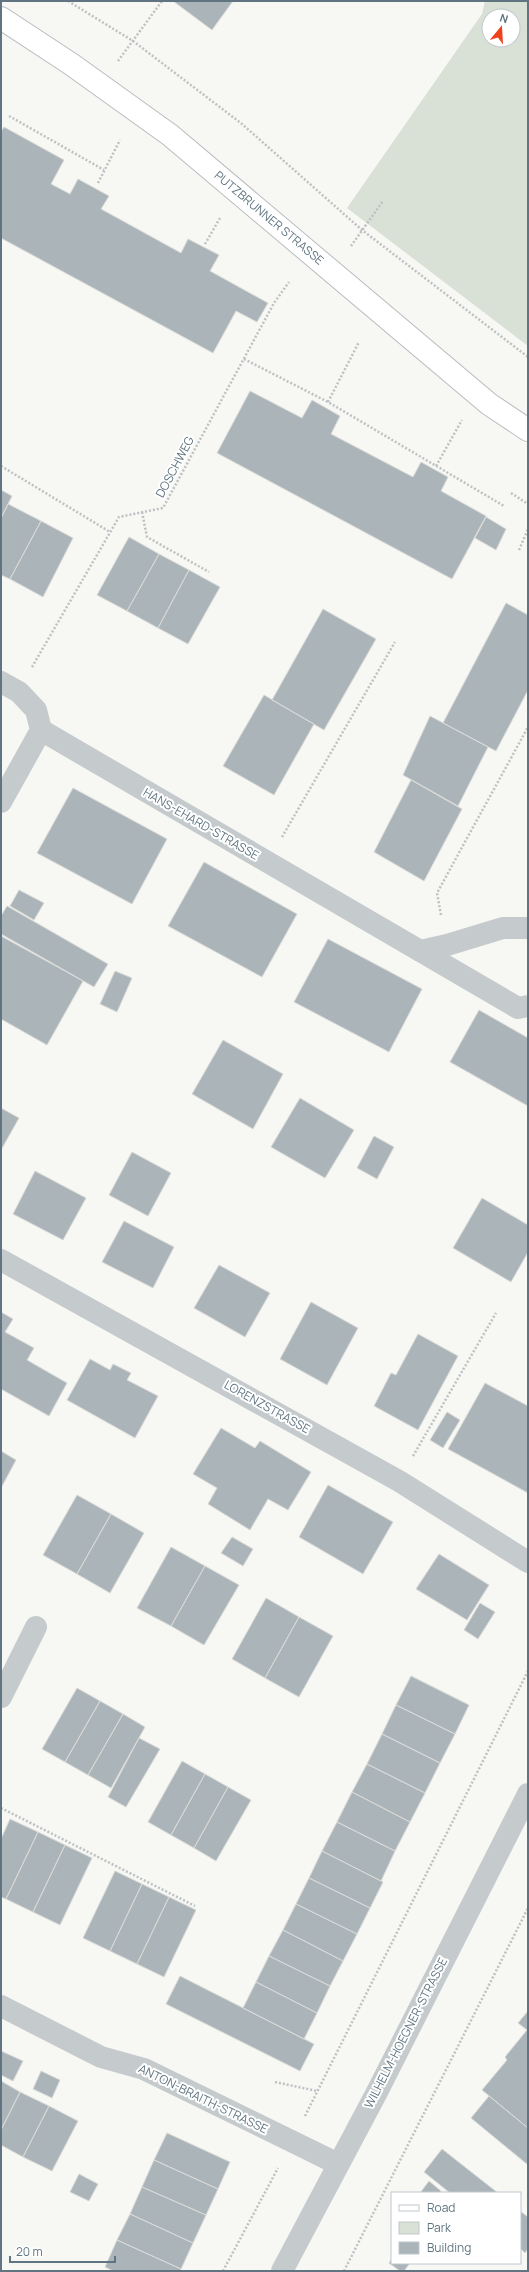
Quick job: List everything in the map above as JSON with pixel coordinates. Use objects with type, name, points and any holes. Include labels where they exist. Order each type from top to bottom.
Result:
[{"type":"main road","name":"PUTZBRUNNER STRASSE","points":[[1,18],[170,135],[483,399],[528,430]]},
{"type":"street","points":[[1,802],[41,730],[36,710],[10,687]]},
{"type":"street","name":"HANS-EHARD-STRASSE","points":[[41,730],[518,1008],[528,1006]]},
{"type":"street","points":[[420,951],[447,946],[503,928],[528,928]]},
{"type":"street","name":"LORENZSTRASSE","points":[[1,1260],[399,1481],[528,1562]]},
{"type":"street","points":[[1,1697],[36,1627]]},
{"type":"street","name":"WILHELM-HOEGNER-STRASSE","points":[[282,2271],[528,1794]]},
{"type":"street","name":"ANTON-BRAITH-STRASSE","points":[[1,2006],[101,2057],[144,2069],[338,2164]]},
{"type":"path","points":[[68,1],[133,41],[242,124],[362,230],[528,357]]},
{"type":"path","points":[[101,86],[162,1]]},
{"type":"path","points":[[9,116],[104,170]]},
{"type":"path","points":[[98,183],[120,140]]},
{"type":"path","points":[[351,246],[383,201]]},
{"type":"path","points":[[205,244],[220,218]]},
{"type":"path","name":"DOSCHWEG","points":[[10,687],[119,517],[163,508],[274,303],[289,282]]},
{"type":"path","points":[[328,402],[359,342]]},
{"type":"path","points":[[244,359],[328,402],[504,506]]},
{"type":"path","points":[[436,466],[462,420]]},
{"type":"path","points":[[1,466],[110,532]]},
{"type":"path","points":[[511,493],[528,504]]},
{"type":"path","points":[[142,512],[148,538],[209,572]]},
{"type":"path","points":[[519,550],[528,529]]},
{"type":"path","points":[[267,862],[396,642]]},
{"type":"path","points":[[447,946],[437,893],[528,727]]},
{"type":"path","points":[[399,1481],[496,1313]]},
{"type":"path","points":[[223,2271],[318,2091],[528,1671]]},
{"type":"path","points":[[1,1808],[195,1906]]},
{"type":"path","points":[[344,2271],[528,1908]]},
{"type":"path","points":[[275,2082],[318,2091]]},
{"type":"green space","points":[[485,1],[528,1],[528,346],[347,208],[481,15],[481,48],[521,48],[521,8],[483,8]]},
{"type":"building","points":[[173,1],[233,1],[212,30]]},
{"type":"building","points":[[4,127],[64,160],[51,184],[70,194],[78,179],[109,196],[101,209],[181,253],[188,239],[219,255],[210,271],[268,303],[257,322],[236,311],[213,353],[1,238],[1,132]]},
{"type":"building","points":[[250,391],[302,418],[312,400],[340,416],[331,434],[413,477],[421,462],[448,477],[441,491],[486,516],[452,579],[217,453]]},
{"type":"building","points":[[1,490],[12,496],[1,518]]},
{"type":"building","points":[[8,504],[41,521],[10,579],[1,575],[1,518]]},
{"type":"building","points":[[486,517],[506,529],[496,550],[475,538]]},
{"type":"building","points":[[41,521],[73,538],[43,597],[10,579]]},
{"type":"building","points":[[129,537],[159,554],[127,611],[97,595]]},
{"type":"building","points":[[159,554],[189,570],[158,628],[127,611]]},
{"type":"building","points":[[189,570],[220,587],[188,644],[158,628]]},
{"type":"building","points":[[506,603],[528,615],[528,690],[496,751],[443,723]]},
{"type":"building","points":[[323,609],[376,639],[324,730],[272,700]]},
{"type":"building","points":[[264,695],[314,724],[274,795],[223,766]]},
{"type":"building","points":[[430,716],[488,747],[458,806],[403,775]]},
{"type":"building","points":[[411,780],[462,809],[424,881],[374,852]]},
{"type":"building","points":[[73,788],[167,839],[132,904],[37,853]]},
{"type":"building","points":[[204,862],[297,914],[262,977],[168,926]]},
{"type":"building","points":[[19,890],[44,903],[34,920],[10,906]]},
{"type":"building","points":[[7,906],[108,964],[94,987],[1,934],[1,916]]},
{"type":"building","points":[[1,936],[83,981],[47,1045],[1,1019]]},
{"type":"building","points":[[328,939],[422,989],[389,1052],[294,1002]]},
{"type":"building","points":[[115,971],[132,978],[117,1012],[100,1004]]},
{"type":"building","points":[[479,1010],[528,1038],[528,1106],[450,1062]]},
{"type":"building","points":[[223,1040],[283,1074],[253,1129],[192,1094]]},
{"type":"building","points":[[300,1098],[354,1130],[325,1178],[271,1147]]},
{"type":"building","points":[[1,1108],[19,1118],[1,1150]]},
{"type":"building","points":[[374,1136],[394,1147],[377,1179],[357,1168]]},
{"type":"building","points":[[132,1152],[171,1173],[148,1216],[109,1195]]},
{"type":"building","points":[[35,1171],[86,1198],[63,1240],[13,1214]]},
{"type":"building","points":[[482,1198],[528,1225],[528,1252],[511,1282],[453,1248]]},
{"type":"building","points":[[124,1221],[174,1247],[153,1288],[102,1262]]},
{"type":"building","points":[[219,1265],[270,1293],[245,1337],[194,1308]]},
{"type":"building","points":[[311,1302],[358,1328],[327,1385],[280,1359]]},
{"type":"building","points":[[1,1312],[13,1319],[5,1332],[34,1348],[27,1360],[67,1383],[49,1416],[1,1389]]},
{"type":"building","points":[[418,1334],[458,1356],[418,1430],[374,1406],[391,1373],[396,1375]]},
{"type":"building","points":[[90,1359],[110,1370],[113,1364],[131,1373],[127,1380],[158,1396],[135,1438],[67,1400]]},
{"type":"building","points":[[485,1383],[528,1406],[528,1493],[448,1449]]},
{"type":"building","points":[[447,1412],[460,1420],[443,1448],[430,1440]]},
{"type":"building","points":[[221,1428],[255,1448],[260,1441],[311,1472],[288,1510],[268,1499],[250,1530],[208,1504],[217,1488],[193,1474]]},
{"type":"building","points":[[1,1451],[16,1460],[1,1488]]},
{"type":"building","points":[[328,1485],[393,1522],[363,1574],[299,1537]]},
{"type":"building","points":[[77,1495],[111,1514],[77,1574],[43,1555]]},
{"type":"building","points":[[111,1514],[144,1533],[110,1593],[77,1574]]},
{"type":"building","points":[[232,1537],[253,1549],[243,1566],[221,1553]]},
{"type":"building","points":[[171,1547],[205,1566],[171,1626],[137,1608]]},
{"type":"building","points":[[439,1554],[489,1585],[467,1620],[416,1589]]},
{"type":"building","points":[[205,1566],[239,1585],[204,1645],[171,1626]]},
{"type":"building","points":[[266,1598],[299,1617],[265,1678],[232,1659]]},
{"type":"building","points":[[480,1603],[495,1612],[478,1639],[464,1630]]},
{"type":"building","points":[[299,1617],[333,1636],[299,1697],[265,1678]]},
{"type":"building","points":[[411,1676],[469,1705],[455,1734],[396,1705]]},
{"type":"building","points":[[77,1688],[100,1701],[65,1762],[42,1749]]},
{"type":"building","points":[[100,1701],[123,1714],[88,1775],[65,1762]]},
{"type":"building","points":[[396,1705],[455,1734],[440,1763],[382,1734]]},
{"type":"building","points":[[123,1714],[145,1727],[111,1788],[88,1775]]},
{"type":"building","points":[[382,1734],[440,1763],[425,1793],[367,1764]]},
{"type":"building","points":[[139,1738],[160,1749],[126,1807],[108,1797]]},
{"type":"building","points":[[182,1761],[205,1774],[171,1835],[148,1822]]},
{"type":"building","points":[[367,1764],[425,1793],[410,1822],[352,1792]]},
{"type":"building","points":[[205,1774],[228,1787],[194,1848],[171,1835]]},
{"type":"building","points":[[228,1787],[251,1800],[216,1861],[194,1848]]},
{"type":"building","points":[[352,1792],[410,1822],[395,1851],[337,1822]]},
{"type":"building","points":[[10,1819],[38,1832],[6,1899],[1,1897],[1,1839]]},
{"type":"building","points":[[337,1822],[395,1851],[381,1881],[322,1851]]},
{"type":"building","points":[[38,1832],[65,1845],[33,1912],[6,1899]]},
{"type":"building","points":[[65,1845],[92,1858],[60,1925],[33,1912]]},
{"type":"building","points":[[322,1851],[383,1882],[370,1908],[309,1878]]},
{"type":"building","points":[[115,1871],[142,1884],[110,1951],[83,1938]]},
{"type":"building","points":[[309,1878],[370,1908],[357,1934],[296,1904]]},
{"type":"building","points":[[142,1884],[169,1897],[137,1964],[110,1951]]},
{"type":"building","points":[[169,1897],[196,1910],[164,1977],[137,1964]]},
{"type":"building","points":[[296,1904],[357,1934],[343,1961],[283,1930]]},
{"type":"building","points":[[283,1930],[343,1961],[330,1986],[269,1956]]},
{"type":"building","points":[[269,1956],[330,1986],[317,2013],[256,1982]]},
{"type":"building","points":[[180,1976],[314,2044],[300,2071],[166,2004]]},
{"type":"building","points":[[256,1982],[317,2013],[304,2039],[243,2008]]},
{"type":"building","points":[[528,2011],[528,2128],[482,2090],[507,2060],[505,2057],[527,2030],[518,2023]]},
{"type":"building","points":[[1,2051],[23,2061],[13,2081],[1,2075]]},
{"type":"building","points":[[41,2071],[60,2080],[52,2098],[33,2089]]},
{"type":"building","points":[[1,2081],[20,2092],[1,2130]]},
{"type":"building","points":[[20,2092],[49,2106],[23,2157],[1,2145],[1,2130]]},
{"type":"building","points":[[489,2096],[528,2128],[528,2165],[471,2118]]},
{"type":"building","points":[[49,2106],[78,2121],[52,2171],[23,2157]]},
{"type":"building","points":[[167,2133],[230,2162],[218,2189],[154,2160]]},
{"type":"building","points":[[442,2149],[497,2192],[449,2192],[424,2172]]},
{"type":"building","points":[[154,2160],[218,2189],[206,2215],[142,2187]]},
{"type":"building","points":[[79,2174],[98,2184],[89,2201],[70,2192]]},
{"type":"building","points":[[429,2181],[441,2191],[440,2192],[421,2192]]},
{"type":"building","points":[[142,2187],[206,2215],[193,2243],[130,2214]]},
{"type":"building","points":[[521,2212],[528,2217],[528,2249],[525,2253],[521,2249]]},
{"type":"building","points":[[130,2214],[193,2243],[181,2269],[117,2240]]},
{"type":"building","points":[[117,2240],[181,2269],[180,2271],[113,2271],[105,2267]]},
{"type":"building","points":[[391,2260],[391,2264],[409,2264],[404,2271],[400,2271],[389,2263]]}]
